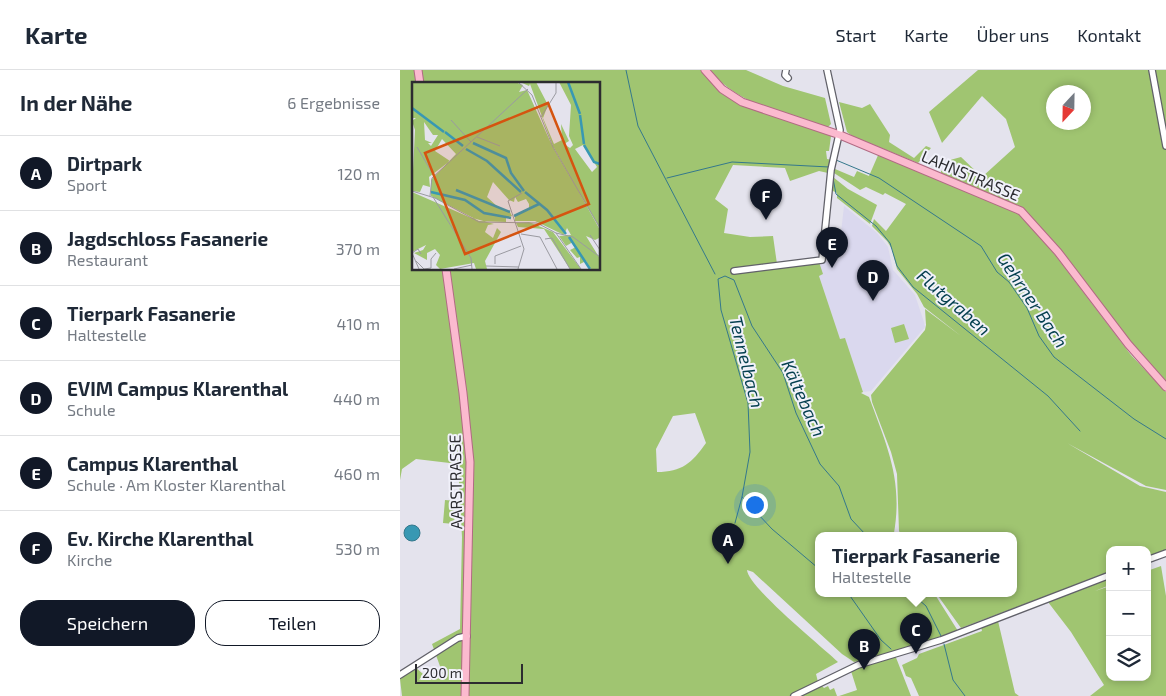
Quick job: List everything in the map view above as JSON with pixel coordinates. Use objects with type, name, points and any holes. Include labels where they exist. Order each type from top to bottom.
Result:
[{"type":"main road","name":"LAHNSTRASSE","points":[[705,70],[722,89],[738,100],[840,135],[1021,211],[1058,252],[1128,344],[1166,387]]},
{"type":"main road","name":"AARSTRASSE","points":[[446,270],[463,393],[470,462],[465,696]]},
{"type":"street","points":[[786,70],[785,75],[788,78]]},
{"type":"street","points":[[734,272],[822,260],[831,170],[840,135],[826,70]]},
{"type":"street","points":[[1152,70],[1166,146]]},
{"type":"street","points":[[1151,559],[1166,553]]},
{"type":"street","points":[[794,696],[858,665],[941,640],[1106,577]]},
{"type":"street","points":[[400,675],[458,638],[466,636]]},
{"type":"shaded area","points":[[844,206],[877,233],[888,247],[893,270],[915,295],[925,327],[871,391],[863,392],[845,339],[840,340],[819,276],[819,262],[838,259]]},
{"type":"green space","points":[[400,70],[415,70],[417,82],[412,82],[412,270],[443,270],[466,441],[468,470],[461,696],[402,696],[400,679],[415,667],[423,674],[441,669],[432,644],[460,629],[462,537],[458,464],[416,459],[402,469],[400,480]]},
{"type":"green space","points":[[420,70],[702,70],[721,93],[737,103],[831,136],[829,151],[826,151],[827,159],[832,160],[828,173],[819,171],[790,181],[785,168],[733,165],[715,199],[728,209],[724,233],[750,237],[773,236],[777,264],[819,262],[823,274],[819,276],[840,339],[845,338],[863,392],[861,393],[869,397],[892,464],[896,496],[894,532],[815,532],[815,597],[937,597],[958,631],[917,645],[854,662],[842,654],[753,572],[747,570],[759,589],[772,603],[838,662],[816,674],[818,682],[790,696],[467,696],[473,462],[448,270],[600,270],[600,82],[422,82]],"holes":[[[695,413],[706,443],[696,456],[680,468],[666,472],[657,472],[656,449],[673,416]]]},
{"type":"green space","points":[[709,70],[746,70],[783,86],[825,98],[831,124],[828,127],[779,113],[749,101],[735,93]]},
{"type":"green space","points":[[978,70],[1166,70],[1166,383],[1130,343],[1068,262],[1026,212],[941,174],[941,171],[947,169],[950,160],[961,157],[982,177],[1015,147],[1006,119],[982,96],[942,143],[929,112]]},
{"type":"green space","points":[[839,102],[862,108],[870,104],[890,135],[889,142],[914,158],[926,146],[931,148],[918,163],[852,136],[847,132]]},
{"type":"green space","points":[[879,153],[1019,214],[1046,243],[1131,355],[1166,392],[1166,490],[1146,486],[1067,443],[1140,486],[1166,492],[1166,550],[1151,556],[1151,546],[1106,546],[1106,574],[961,628],[939,597],[1017,597],[1017,532],[899,531],[897,474],[871,395],[925,330],[925,309],[961,336],[924,307],[917,294],[897,269],[892,249],[887,241],[872,226],[874,219],[886,231],[906,204],[885,193],[883,195],[866,187],[860,190],[834,173],[835,169],[854,177],[857,171],[869,176]]},
{"type":"green space","points":[[833,177],[848,189],[877,205],[870,224],[837,198],[837,193],[831,190]]},
{"type":"green space","points":[[904,324],[909,339],[895,343],[891,328]]},
{"type":"green space","points":[[445,500],[456,501],[454,524],[443,523]]},
{"type":"green space","points":[[1161,566],[1166,596],[1166,696],[1090,696],[1104,685],[1071,632],[1048,602],[1106,580],[1106,587],[1095,591],[1106,587],[1106,681],[1151,681],[1151,570]]},
{"type":"green space","points":[[998,621],[1015,693],[1019,696],[919,696],[911,678],[906,676],[902,665],[917,658],[919,654],[982,631],[981,627]]},
{"type":"green space","points":[[895,655],[911,696],[839,696],[857,690],[851,671]]},
{"type":"green space","points":[[821,685],[824,688],[828,686],[830,690],[834,688],[837,696],[800,696]]},
{"type":"water","points":[[412,525],[420,533],[412,541],[404,533]]},
{"type":"waterway","points":[[626,70],[638,126],[715,274]]},
{"type":"waterway","name":"Gehrner Bach","points":[[836,160],[879,178],[981,246],[997,272],[1009,282],[1027,308],[1039,336],[1054,357],[1134,419],[1166,439]]},
{"type":"waterway","name":"Gehrner Bach","points":[[667,178],[732,162],[829,167]]},
{"type":"waterway","name":"Flutgraben","points":[[833,178],[836,194],[876,226],[890,243],[897,266],[913,287],[1048,396],[1080,431]]},
{"type":"waterway","name":"Tennelbach","points":[[815,565],[772,529],[742,497],[750,452],[748,403],[721,310],[718,279],[725,276],[734,280],[752,326],[783,373],[796,413],[820,464],[839,486],[851,519],[863,532]]},
{"type":"waterway","points":[[735,523],[742,497]]},
{"type":"waterway","name":"Tennelbach","points":[[851,597],[881,640],[891,649]]},
{"type":"waterway","name":"Kältebach","points":[[916,597],[926,606],[941,636]]},
{"type":"waterway","name":"Kältebach","points":[[944,644],[953,680],[965,696]]},
{"type":"place","name":"Ev. Kirche Klarenthal","points":[[766,220]]},
{"type":"place","name":"Campus Klarenthal","points":[[832,268]]},
{"type":"place","name":"EVIM Campus Klarenthal","points":[[873,301]]},
{"type":"place","name":"Dirtpark","points":[[728,564]]},
{"type":"place","name":"Tierpark Fasanerie","points":[[916,654]]},
{"type":"place","name":"Jagdschloss Fasanerie","points":[[864,670]]}]
